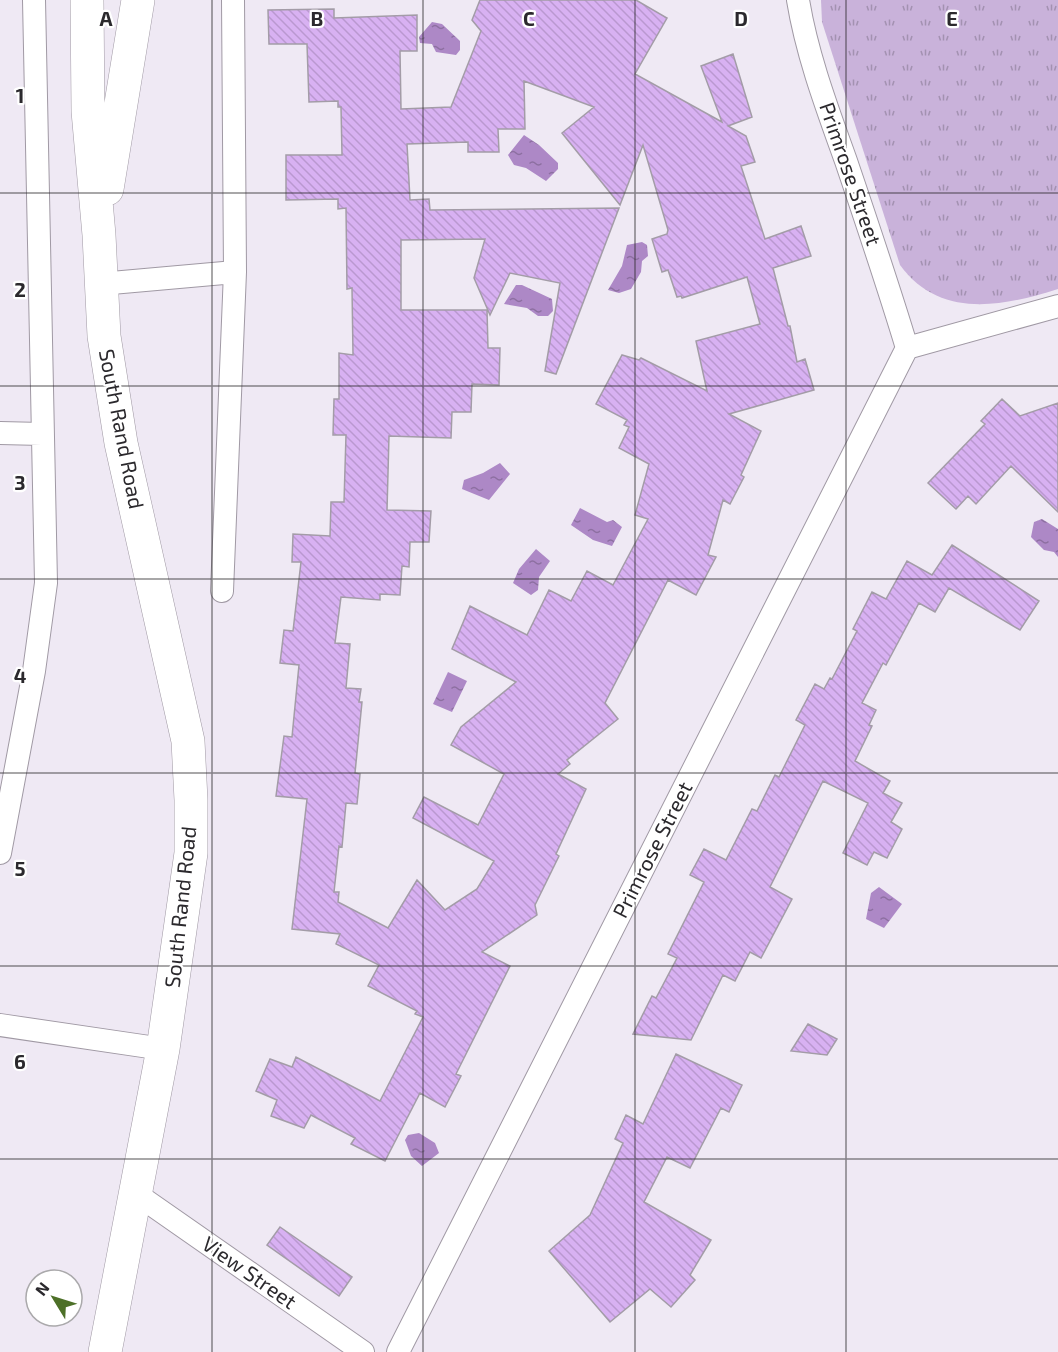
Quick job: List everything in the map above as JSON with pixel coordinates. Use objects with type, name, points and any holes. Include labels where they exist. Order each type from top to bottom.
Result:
[{"type":"main road","name":"South Rand Road","points":[[87,0],[88,111],[99,235],[104,336],[121,443],[188,741],[191,853],[163,1049],[105,1352]]},
{"type":"main road","name":"South Rand Road","points":[[99,235],[138,0]]},
{"type":"street","points":[[0,853],[42,626],[46,583],[34,0]]},
{"type":"street","points":[[222,591],[235,272],[233,0]]},
{"type":"street","name":"Primrose Street","points":[[398,1352],[907,348],[882,266],[821,91],[802,27],[798,0]]},
{"type":"street","points":[[100,284],[235,272]]},
{"type":"street","points":[[907,348],[1058,306]]},
{"type":"street","points":[[0,434],[42,434]]},
{"type":"street","points":[[0,1025],[163,1049]]},
{"type":"street","name":"View Street","points":[[135,1193],[363,1352]]},
{"type":"green space","points":[[821,0],[1058,0],[1058,289],[994,304],[952,301],[933,294],[916,282],[900,265],[822,22]]},
{"type":"water","points":[[432,22],[442,24],[460,41],[460,50],[456,55],[436,52],[432,44],[420,43],[419,37]]},
{"type":"water","points":[[524,135],[539,145],[558,163],[558,169],[546,181],[526,168],[514,165],[508,155]]},
{"type":"water","points":[[642,242],[647,245],[648,256],[642,261],[641,272],[631,289],[619,293],[608,290],[622,266],[627,245]]},
{"type":"water","points":[[516,285],[522,285],[552,299],[553,311],[548,316],[538,316],[527,308],[504,304]]},
{"type":"water","points":[[500,463],[510,474],[489,500],[462,489],[464,480]]},
{"type":"water","points":[[580,508],[607,522],[613,520],[622,527],[612,546],[593,540],[571,525]]},
{"type":"water","points":[[1042,519],[1058,529],[1058,557],[1054,552],[1044,550],[1031,537],[1034,522]]},
{"type":"water","points":[[536,549],[550,561],[539,577],[538,590],[531,595],[513,583],[519,569]]},
{"type":"water","points":[[448,672],[467,681],[452,712],[433,704]]},
{"type":"water","points":[[879,887],[902,904],[884,928],[866,919],[871,893]]},
{"type":"water","points":[[419,1133],[435,1143],[439,1153],[422,1166],[411,1156],[405,1140],[408,1135]]},
{"type":"building","points":[[480,0],[636,0],[667,18],[635,74],[722,122],[701,66],[733,54],[752,117],[728,126],[746,136],[755,162],[741,166],[765,239],[801,226],[811,256],[773,268],[788,326],[790,326],[797,362],[805,359],[814,390],[729,414],[761,431],[741,475],[744,477],[730,504],[723,500],[708,555],[716,557],[696,595],[668,580],[605,703],[618,719],[567,760],[570,764],[558,774],[586,789],[556,854],[559,856],[535,905],[537,915],[482,952],[510,966],[456,1074],[461,1076],[445,1107],[420,1093],[385,1161],[351,1144],[355,1138],[311,1115],[304,1128],[271,1116],[277,1100],[256,1091],[270,1059],[292,1067],[296,1057],[380,1101],[423,1017],[415,1014],[417,1011],[368,986],[379,965],[336,944],[340,934],[292,929],[307,799],[276,796],[284,736],[292,737],[299,665],[280,663],[284,630],[293,631],[301,562],[292,562],[293,534],[330,536],[331,502],[344,502],[346,435],[333,435],[334,399],[339,399],[339,353],[353,355],[352,288],[347,289],[346,208],[338,209],[338,199],[286,200],[286,155],[342,155],[341,107],[338,107],[338,101],[309,102],[307,44],[269,44],[268,10],[334,9],[334,18],[417,15],[417,51],[400,51],[401,109],[451,107],[481,31],[472,20]],"holes":[[[524,81],[594,107],[562,133],[620,205],[643,145],[668,230],[667,234],[652,239],[662,272],[668,270],[677,297],[682,298],[747,277],[760,324],[696,341],[707,391],[641,358],[639,360],[622,355],[596,404],[627,420],[624,425],[629,427],[619,448],[649,464],[635,515],[648,519],[613,585],[587,571],[571,601],[549,590],[527,635],[470,606],[452,649],[516,682],[461,727],[451,745],[504,774],[478,825],[424,797],[413,818],[494,861],[477,889],[445,910],[417,880],[388,928],[338,902],[339,892],[334,892],[339,846],[342,847],[346,803],[357,804],[360,774],[355,773],[362,702],[359,702],[361,689],[346,688],[350,644],[335,643],[341,597],[380,600],[380,594],[400,595],[402,566],[409,567],[410,542],[429,542],[431,511],[387,510],[389,436],[451,438],[452,412],[471,412],[472,384],[499,385],[500,348],[488,348],[487,310],[401,310],[401,240],[485,239],[474,278],[490,315],[510,273],[560,283],[545,371],[556,374],[619,208],[430,210],[429,199],[410,200],[407,144],[468,142],[468,152],[499,152],[498,129],[525,129]]]},
{"type":"building","points":[[1002,399],[1020,416],[1058,403],[1058,512],[1011,466],[976,504],[968,496],[956,509],[928,483],[985,424],[981,421]]},
{"type":"building","points":[[952,545],[1039,601],[1020,630],[949,588],[935,612],[919,603],[886,665],[883,663],[862,703],[876,710],[869,725],[872,726],[855,761],[890,781],[883,793],[902,803],[891,822],[902,829],[887,858],[874,852],[867,865],[843,853],[868,803],[823,781],[770,887],[792,899],[761,958],[750,952],[735,981],[723,975],[691,1040],[633,1034],[652,996],[656,998],[677,958],[668,954],[704,882],[690,875],[704,849],[726,860],[752,809],[757,811],[775,775],[779,777],[805,725],[796,720],[815,684],[824,689],[830,678],[832,679],[857,631],[853,629],[872,592],[886,599],[907,561],[932,575]]},
{"type":"building","points":[[808,1024],[837,1039],[827,1055],[791,1051]]},
{"type":"building","points":[[676,1054],[742,1085],[729,1112],[721,1108],[690,1168],[667,1157],[644,1202],[711,1240],[690,1275],[695,1280],[671,1307],[650,1289],[610,1322],[549,1251],[590,1215],[623,1143],[615,1139],[626,1115],[643,1124]]},
{"type":"building","points":[[280,1227],[352,1277],[339,1296],[267,1245]]}]
